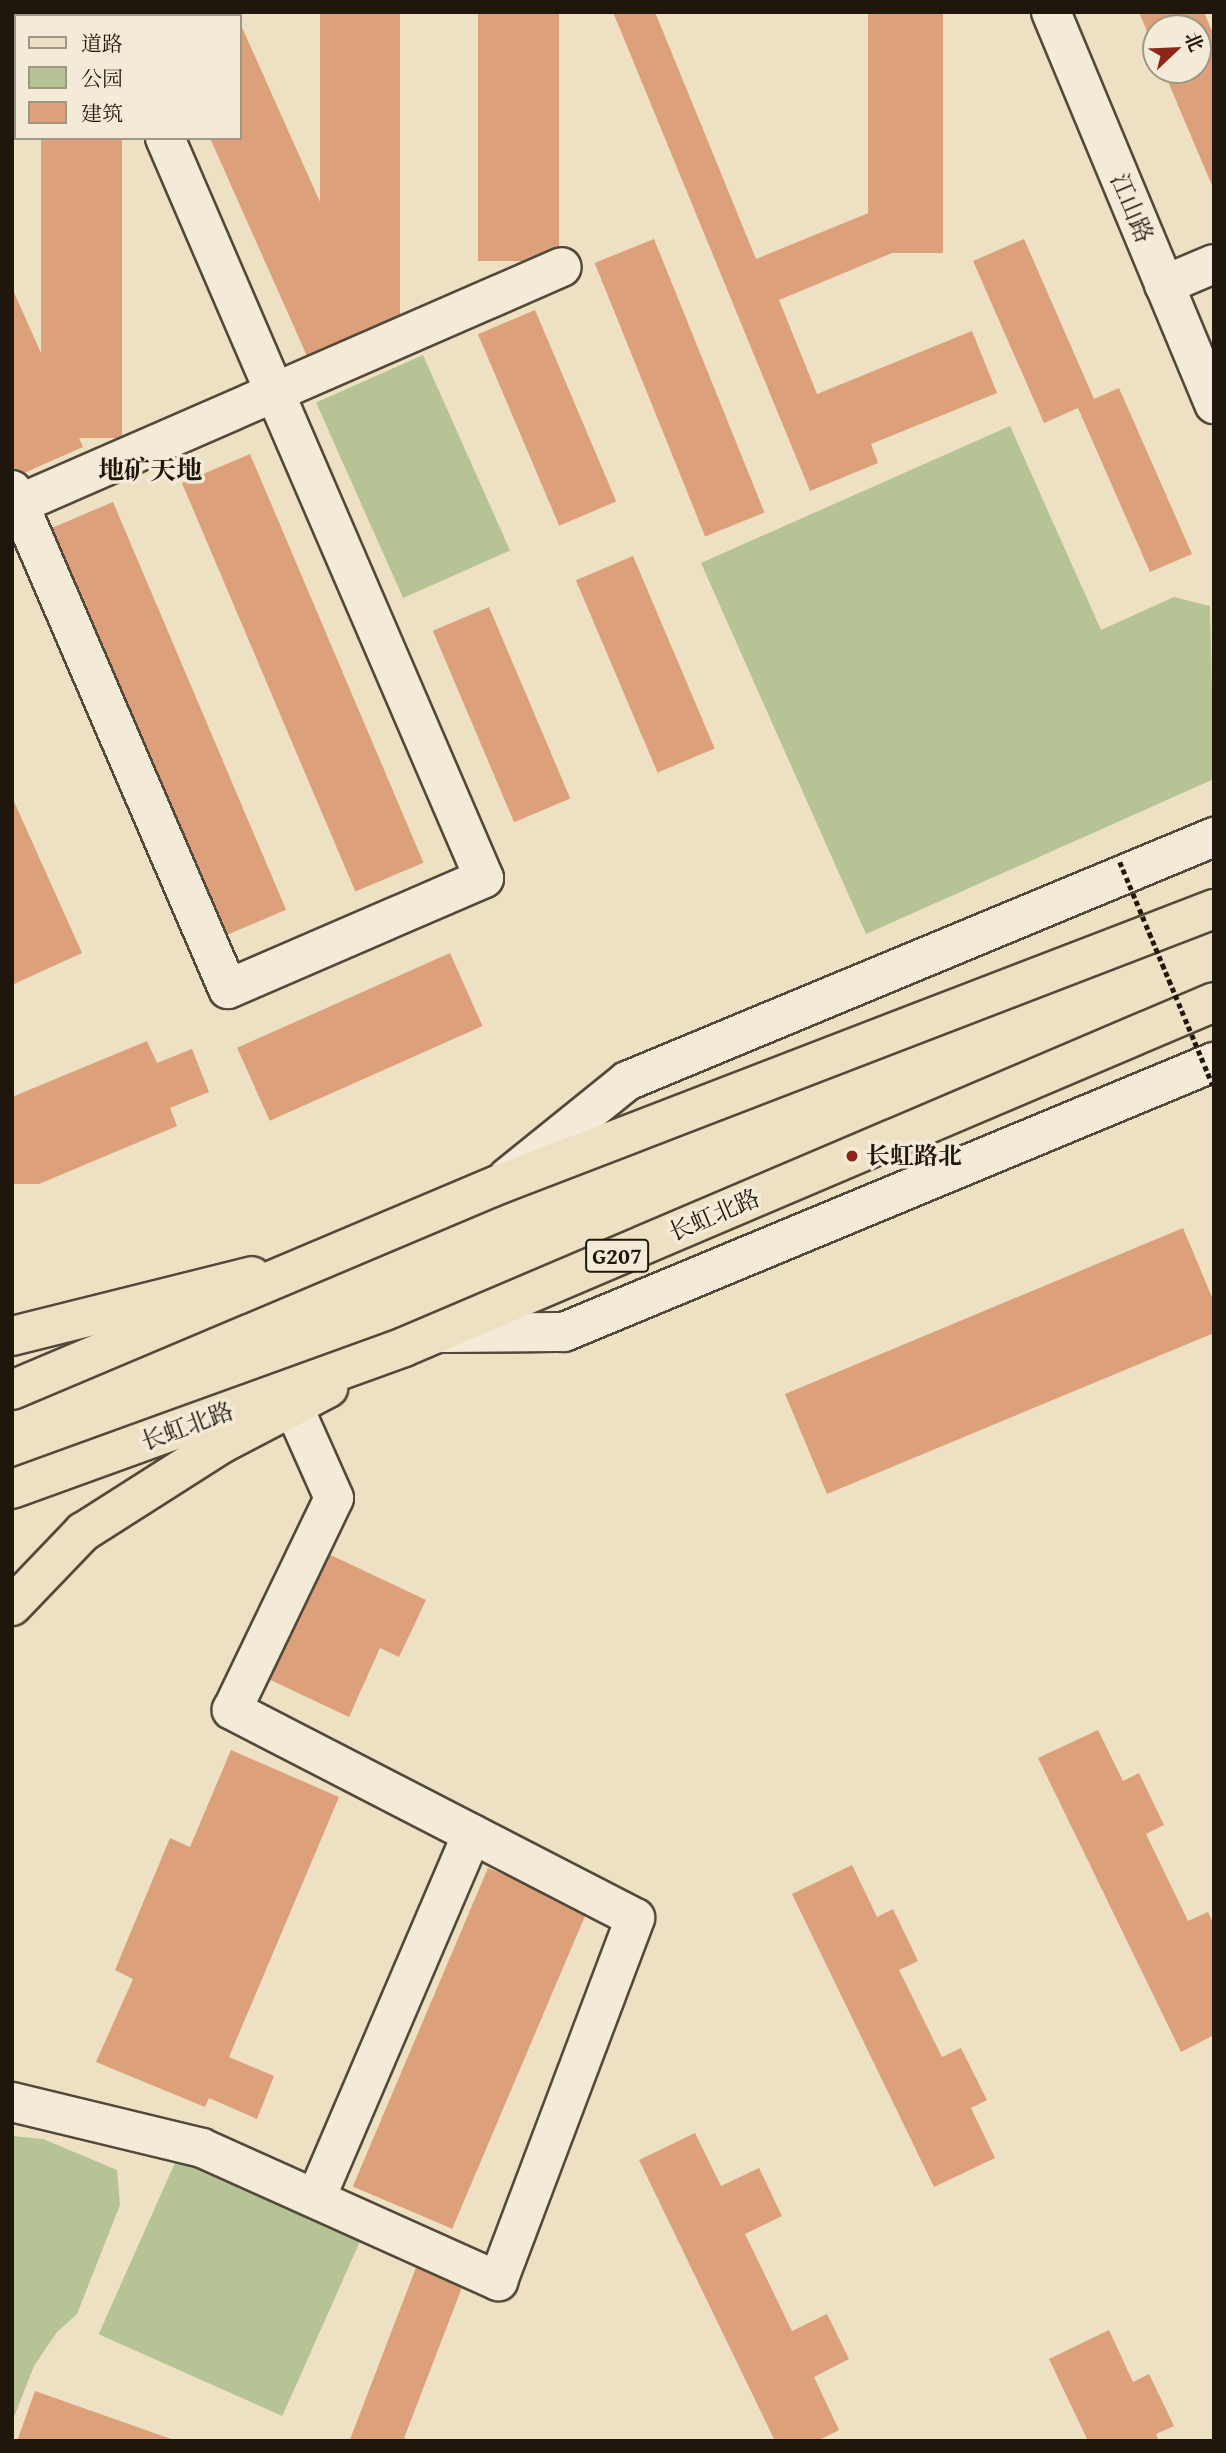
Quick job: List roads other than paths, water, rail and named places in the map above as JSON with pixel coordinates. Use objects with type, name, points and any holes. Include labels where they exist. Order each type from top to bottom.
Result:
[{"type":"main road","points":[[12,1391],[339,1255],[500,1184],[1214,909]]},
{"type":"main road","name":"长虹北路","points":[[12,1489],[421,1340],[1214,1002]]},
{"type":"main road","points":[[12,1336],[339,1255]]},
{"type":"main road","points":[[12,1606],[83,1532],[221,1444],[421,1340]]},
{"type":"street","name":"江山路","points":[[1051,12],[1214,404]]},
{"type":"street","points":[[166,140],[274,392],[484,878],[228,989],[15,497],[274,392],[562,267]]},
{"type":"street","points":[[1164,285],[1214,264]]},
{"type":"street","points":[[500,1184],[627,1081],[1214,837]]},
{"type":"street","points":[[421,1340],[564,1332],[1213,1074]]},
{"type":"street","points":[[12,2102],[202,2148],[498,2280],[635,1918],[232,1710],[334,1498],[293,1406]]},
{"type":"street","points":[[316,2198],[472,1834]]},
{"type":"place","name":"长虹路北","points":[[852,1156]]},
{"type":"district","name":"地矿天地","points":[[150,470]]}]
